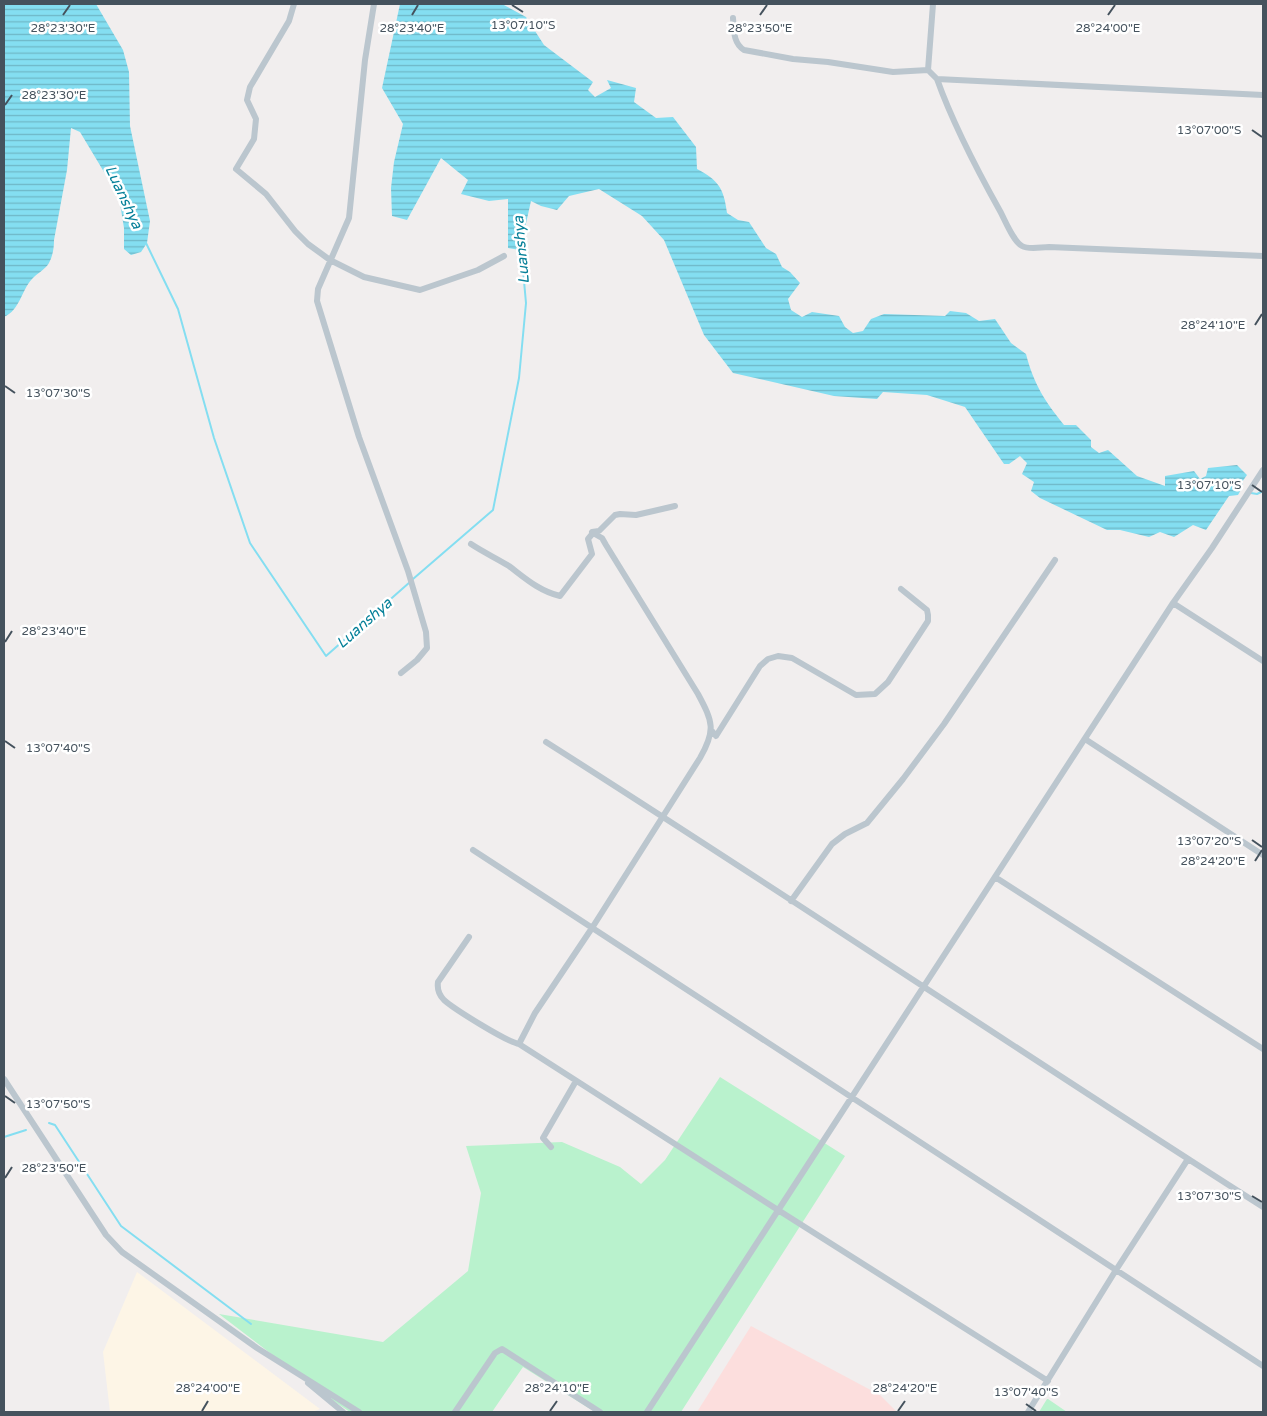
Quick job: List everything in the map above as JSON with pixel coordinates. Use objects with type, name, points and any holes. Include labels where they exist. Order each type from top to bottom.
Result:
[{"type":"street","points":[[294,4],[289,21],[250,87],[247,100],[256,119],[254,140],[236,169],[266,194],[295,231],[308,244],[330,260],[364,277],[420,290],[478,270],[504,256]]},
{"type":"street","points":[[374,4],[365,60],[349,218],[318,289],[317,301],[359,436],[410,576],[428,642],[427,648],[421,656],[401,673]]},
{"type":"street","points":[[928,70],[933,4]]},
{"type":"street","points":[[734,18],[736,43],[744,50],[793,59],[828,62],[893,72],[928,70],[937,78],[948,107],[978,171],[1012,233],[1022,246],[1027,248],[1049,246],[1263,256]]},
{"type":"street","points":[[937,78],[1263,95]]},
{"type":"street","points":[[647,1412],[1173,603],[1262,471]]},
{"type":"street","points":[[471,544],[533,584],[560,596],[592,554],[588,539],[592,532],[600,531],[615,515],[636,515],[675,506]]},
{"type":"street","points":[[593,533],[602,538],[698,694],[706,708],[712,731],[716,736],[760,666],[768,659],[778,656],[792,658],[856,695],[875,694],[888,682],[928,620],[927,610],[901,589]]},
{"type":"street","points":[[791,901],[832,844],[845,834],[866,823],[903,779],[944,724],[1055,560]]},
{"type":"street","points":[[1173,603],[1263,661]]},
{"type":"street","points":[[518,1044],[535,1013],[592,928],[700,758],[712,731]]},
{"type":"street","points":[[1084,740],[1263,855]]},
{"type":"street","points":[[546,742],[1263,1207]]},
{"type":"street","points":[[472,850],[1263,1366]]},
{"type":"street","points":[[995,877],[1263,1049]]},
{"type":"street","points":[[469,937],[438,982],[437,989],[444,1000],[506,1039],[518,1044],[1048,1381]]},
{"type":"street","points":[[4,1079],[106,1234],[122,1252],[257,1348],[357,1412]]},
{"type":"street","points":[[551,1147],[543,1138],[576,1081]]},
{"type":"street","points":[[1028,1412],[1116,1270],[1188,1159]]},
{"type":"street","points":[[455,1412],[495,1353],[502,1349],[600,1412]]},
{"type":"street","points":[[301,1377],[317,1393],[343,1412]]},
{"type":"shaded area","points":[[137,1272],[320,1409],[312,1412],[110,1412],[103,1352]]},
{"type":"shaded area","points":[[751,1326],[880,1395],[897,1412],[697,1412]]},
{"type":"green space","points":[[720,1077],[845,1156],[681,1412],[595,1412],[523,1367],[492,1412],[350,1412],[219,1314],[383,1342],[468,1271],[481,1193],[466,1146],[562,1142],[620,1167],[641,1184],[665,1160]]},
{"type":"green space","points":[[1048,1399],[1067,1412],[1039,1412]]},
{"type":"water","points":[[4,4],[96,4],[123,50],[129,72],[130,126],[150,221],[147,243],[141,252],[131,255],[124,249],[124,228],[119,197],[80,132],[71,128],[67,170],[49,263],[28,284],[14,310],[4,317]]},
{"type":"water","points":[[400,4],[502,4],[526,17],[544,45],[593,82],[588,90],[595,97],[611,88],[607,80],[636,88],[634,102],[656,118],[673,117],[696,147],[697,169],[710,177],[719,186],[724,197],[727,213],[738,220],[749,222],[766,248],[776,254],[782,267],[790,272],[800,283],[788,299],[791,310],[802,317],[812,312],[839,316],[845,327],[853,333],[863,331],[871,319],[884,314],[945,316],[950,311],[966,313],[979,321],[995,319],[1011,343],[1026,354],[1037,384],[1057,416],[1064,425],[1076,425],[1091,440],[1091,447],[1099,453],[1108,450],[1137,476],[1165,486],[1165,476],[1194,471],[1200,479],[1206,476],[1208,468],[1237,465],[1247,475],[1242,482],[1243,486],[1238,495],[1229,496],[1206,530],[1193,525],[1174,537],[1160,532],[1149,537],[1120,530],[1107,530],[1040,498],[1031,491],[1034,482],[1022,474],[1027,463],[1020,456],[1009,464],[1004,464],[965,407],[927,395],[883,392],[877,399],[834,396],[733,373],[704,335],[664,240],[642,216],[599,189],[569,196],[557,210],[531,201],[520,250],[508,248],[508,199],[489,201],[461,194],[468,180],[441,158],[407,220],[392,216],[391,188],[394,162],[403,124],[382,88]]},
{"type":"waterway","name":"Luanshya","points":[[146,243],[178,309],[214,438],[250,543],[326,656],[410,582]]},
{"type":"waterway","name":"Luanshya","points":[[413,579],[493,510],[519,378],[526,303],[521,248]]},
{"type":"waterway","name":"Luanshya","points":[[1251,493],[1257,494],[1263,491]]},
{"type":"waterway","points":[[49,1123],[55,1125],[121,1226],[251,1324]]},
{"type":"waterway","points":[[4,1137],[26,1130]]}]
